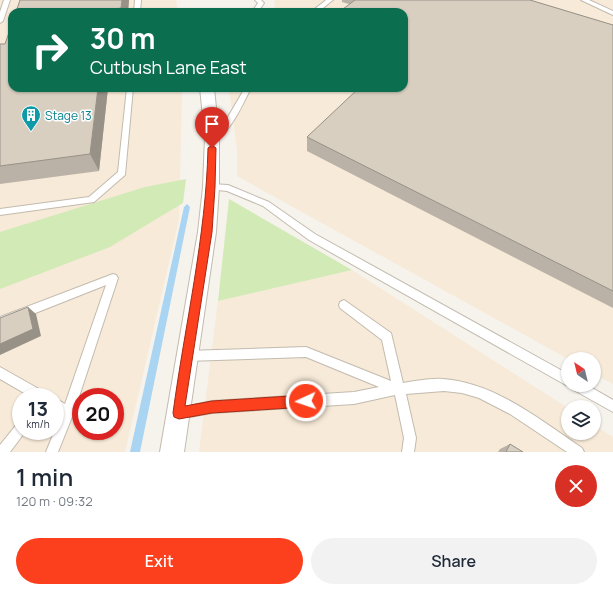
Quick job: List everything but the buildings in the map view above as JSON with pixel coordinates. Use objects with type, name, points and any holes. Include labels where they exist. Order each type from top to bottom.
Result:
[{"type":"street","points":[[172,452],[179,413],[186,356],[207,232],[211,187],[212,137],[208,92]]},
{"type":"lane","points":[[0,21],[7,0]]},
{"type":"lane","points":[[319,8],[330,0]]},
{"type":"lane","points":[[584,0],[613,12]]},
{"type":"lane","points":[[0,212],[91,200],[122,173],[130,92]]},
{"type":"lane","points":[[212,137],[225,129],[246,92]]},
{"type":"lane","points":[[211,187],[228,188],[266,204],[312,237],[561,376]]},
{"type":"lane","points":[[0,322],[112,278],[68,412],[52,452]]},
{"type":"lane","points":[[344,305],[387,337],[410,438],[408,452]]},
{"type":"lane","points":[[186,356],[306,352],[398,389]]},
{"type":"lane","points":[[0,373],[26,388]]},
{"type":"lane","points":[[179,413],[212,407],[354,398],[398,389],[444,385],[473,390],[507,406],[578,452]]},
{"type":"lane","points":[[588,392],[613,406]]},
{"type":"lane","points":[[64,410],[68,412]]},
{"type":"lane","points":[[64,413],[68,412]]},
{"type":"lane","points":[[2,452],[12,439]]},
{"type":"shaded area","points":[[0,0],[176,0],[177,8],[8,8],[8,92],[182,92],[179,219],[125,452],[0,452]]},
{"type":"shaded area","points":[[274,0],[613,0],[613,384],[601,378],[601,352],[561,352],[561,355],[237,176],[237,150],[230,92],[408,92],[408,8],[275,8]]},
{"type":"shaded area","points":[[352,270],[561,404],[561,440],[601,440],[601,429],[613,437],[613,452],[199,452],[218,301]]},
{"type":"green space","points":[[186,179],[183,203],[110,247],[0,289],[0,232],[145,187]]},
{"type":"green space","points":[[229,199],[352,270],[218,301]]},
{"type":"waterway","points":[[135,452],[187,207]]},
{"type":"place","name":"Stage 13","points":[[31,132]]},
{"type":"route","points":[[212,148],[211,187],[207,232],[186,356],[179,413],[212,407],[306,401]]}]
